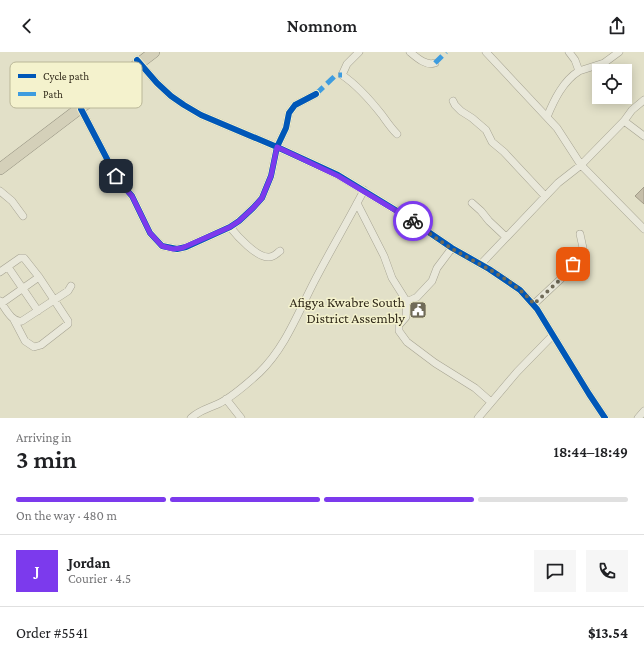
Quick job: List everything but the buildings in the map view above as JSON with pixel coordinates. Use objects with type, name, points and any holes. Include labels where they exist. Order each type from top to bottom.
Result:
[{"type":"highway","points":[[138,62],[147,52]]},
{"type":"highway","points":[[138,62],[154,52]]},
{"type":"highway","points":[[0,165],[78,108]]},
{"type":"highway","points":[[0,169],[80,109]]},
{"type":"street","points":[[359,52],[347,64],[342,75],[361,92],[381,114],[391,129],[397,134]]},
{"type":"street","points":[[410,52],[422,61],[429,64],[436,63]]},
{"type":"street","points":[[486,52],[547,117],[568,143],[581,165],[644,229]]},
{"type":"street","points":[[569,52],[575,60],[579,71]]},
{"type":"street","points":[[547,117],[560,90],[567,81],[579,71],[604,62],[619,52]]},
{"type":"street","points":[[142,66],[171,96],[184,105],[201,114],[277,147],[364,190],[452,248],[481,264],[520,290],[534,304],[605,418]]},
{"type":"street","points":[[80,109],[118,180],[132,196],[150,233],[162,246],[173,249],[186,247],[230,227],[245,217],[262,198],[271,176],[277,147],[286,128],[289,113],[295,105],[316,94]]},
{"type":"street","points":[[481,264],[545,196],[558,183],[581,165],[624,121],[632,110],[644,100]]},
{"type":"street","points":[[453,101],[461,111],[486,130],[492,142],[504,152],[545,196]]},
{"type":"street","points":[[624,121],[644,136]]},
{"type":"street","points":[[191,418],[207,407],[218,404],[226,399],[258,373],[274,357],[285,340],[312,286],[364,190]]},
{"type":"street","points":[[0,191],[12,201],[23,216]]},
{"type":"street","points":[[357,203],[384,256],[392,278],[407,302],[406,317],[399,325],[399,331],[407,342],[435,363],[475,388],[491,402]]},
{"type":"street","points":[[472,203],[482,211],[494,226],[506,237]]},
{"type":"street","points":[[230,227],[235,234],[259,254],[270,258],[280,251]]},
{"type":"street","points":[[534,304],[565,275],[582,253],[583,248],[580,234]]},
{"type":"street","points":[[407,302],[417,297],[432,281],[437,268],[452,248]]},
{"type":"street","points":[[0,272],[20,258],[24,258],[39,278],[68,321],[68,324],[41,345],[34,347],[25,341],[14,320],[1,304],[39,278]]},
{"type":"street","points":[[8,267],[38,311]]},
{"type":"street","points":[[14,320],[18,322],[22,321],[68,291],[71,286]]},
{"type":"street","points":[[478,418],[517,372],[553,335]]},
{"type":"street","points":[[226,399],[241,418]]},
{"type":"street","points":[[638,418],[644,411]]},
{"type":"marked path","points":[[435,63],[446,52]]},
{"type":"marked path","points":[[316,94],[336,75],[342,75]]},
{"type":"cycle path","points":[[142,66],[157,83],[171,96],[184,105],[201,115],[338,175],[402,214],[452,248],[489,269],[520,290],[537,309],[605,418]]},
{"type":"cycle path","points":[[81,109],[118,180],[132,196],[150,233],[162,246],[177,249],[186,247],[230,227],[239,221],[262,198],[271,176],[277,147],[286,128],[289,113],[295,105],[316,94]]},
{"type":"way so far","points":[[413,221],[452,248],[500,276],[520,290],[534,304],[565,275],[573,264]]},
{"type":"place","name":"Afigya Kwabre South District Assembly","points":[[418,310]]},
{"type":"route","points":[[116,176],[119,182],[132,196],[150,233],[162,246],[166,248],[173,249],[186,247],[230,227],[239,221],[262,198],[271,176],[277,147],[338,176],[413,221]]}]
